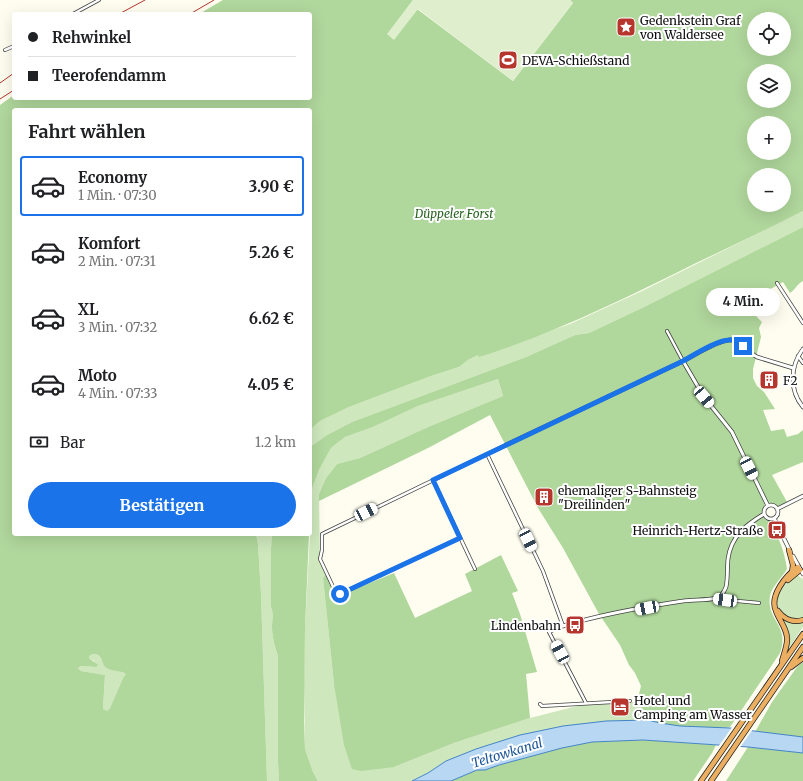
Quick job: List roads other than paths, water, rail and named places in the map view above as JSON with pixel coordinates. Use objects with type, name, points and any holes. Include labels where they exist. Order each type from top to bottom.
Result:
[{"type":"highway","points":[[780,666],[786,650],[787,637],[785,627],[776,611],[774,604],[777,591],[792,572],[789,550]]},
{"type":"highway","points":[[792,572],[800,570]]},
{"type":"highway","points":[[782,585],[800,570]]},
{"type":"highway","points":[[774,604],[780,615],[785,618],[794,622],[803,620]]},
{"type":"highway","points":[[701,781],[803,634]]},
{"type":"highway","points":[[711,781],[803,647]]},
{"type":"highway","points":[[787,670],[803,658]]},
{"type":"street","points":[[77,12],[99,0]]},
{"type":"street","points":[[5,50],[12,47]]},
{"type":"street","points":[[777,283],[803,323]]},
{"type":"street","points":[[667,331],[704,397],[732,432],[768,506]]},
{"type":"street","points":[[460,538],[340,594],[336,594],[320,559],[322,550],[322,534],[683,361],[719,342],[730,340],[738,342],[757,357],[793,368]]},
{"type":"street","points":[[803,349],[798,355],[793,368],[793,386],[797,399],[803,407]]},
{"type":"street","points":[[798,355],[803,363]]},
{"type":"street","points":[[487,454],[543,571],[563,626]]},
{"type":"street","points":[[433,480],[475,569]]},
{"type":"street","points":[[777,509],[803,496]]},
{"type":"street","points":[[768,506],[774,506],[777,509]]},
{"type":"street","points":[[715,598],[721,595],[726,587],[730,552],[733,541],[740,531],[764,514],[765,508],[768,506]]},
{"type":"street","points":[[774,518],[777,514],[777,509]]},
{"type":"street","points":[[764,514],[767,518],[774,518]]},
{"type":"street","points":[[774,518],[800,570]]},
{"type":"street","points":[[586,703],[549,632],[582,620],[683,601],[715,598],[759,603]]},
{"type":"street","points":[[540,704],[542,706],[630,701]]},
{"type":"water","name":"Teltowkanal","points":[[648,720],[680,726],[730,728],[803,737],[803,753],[748,747],[643,740],[592,742],[562,748],[485,770],[477,770],[451,781],[412,781],[428,773],[446,761],[476,749],[520,735],[563,726],[606,721]]},
{"type":"tram line","points":[[123,12],[145,0]]},
{"type":"tram line","points":[[0,83],[12,74]]},
{"type":"railway","points":[[193,12],[214,0]]},
{"type":"railway","points":[[0,99],[12,91]]},
{"type":"place","name":"Gedenkstein Graf von Waldersee","points":[[626,27]]},
{"type":"place","name":"DEVA-Schießstand","points":[[508,60]]},
{"type":"place","name":"F2","points":[[769,380]]},
{"type":"place","name":"ehemaliger S-Bahnsteig \"Dreilinden\"","points":[[544,497]]},
{"type":"place","name":"Heinrich-Hertz-Straße","points":[[777,530]]},
{"type":"place","name":"Lindenbahn","points":[[575,625]]},
{"type":"place","name":"Hotel und Camping am Wasser","points":[[620,707]]},
{"type":"park label","name":"Düppeler Forst","points":[[454,213]]}]
